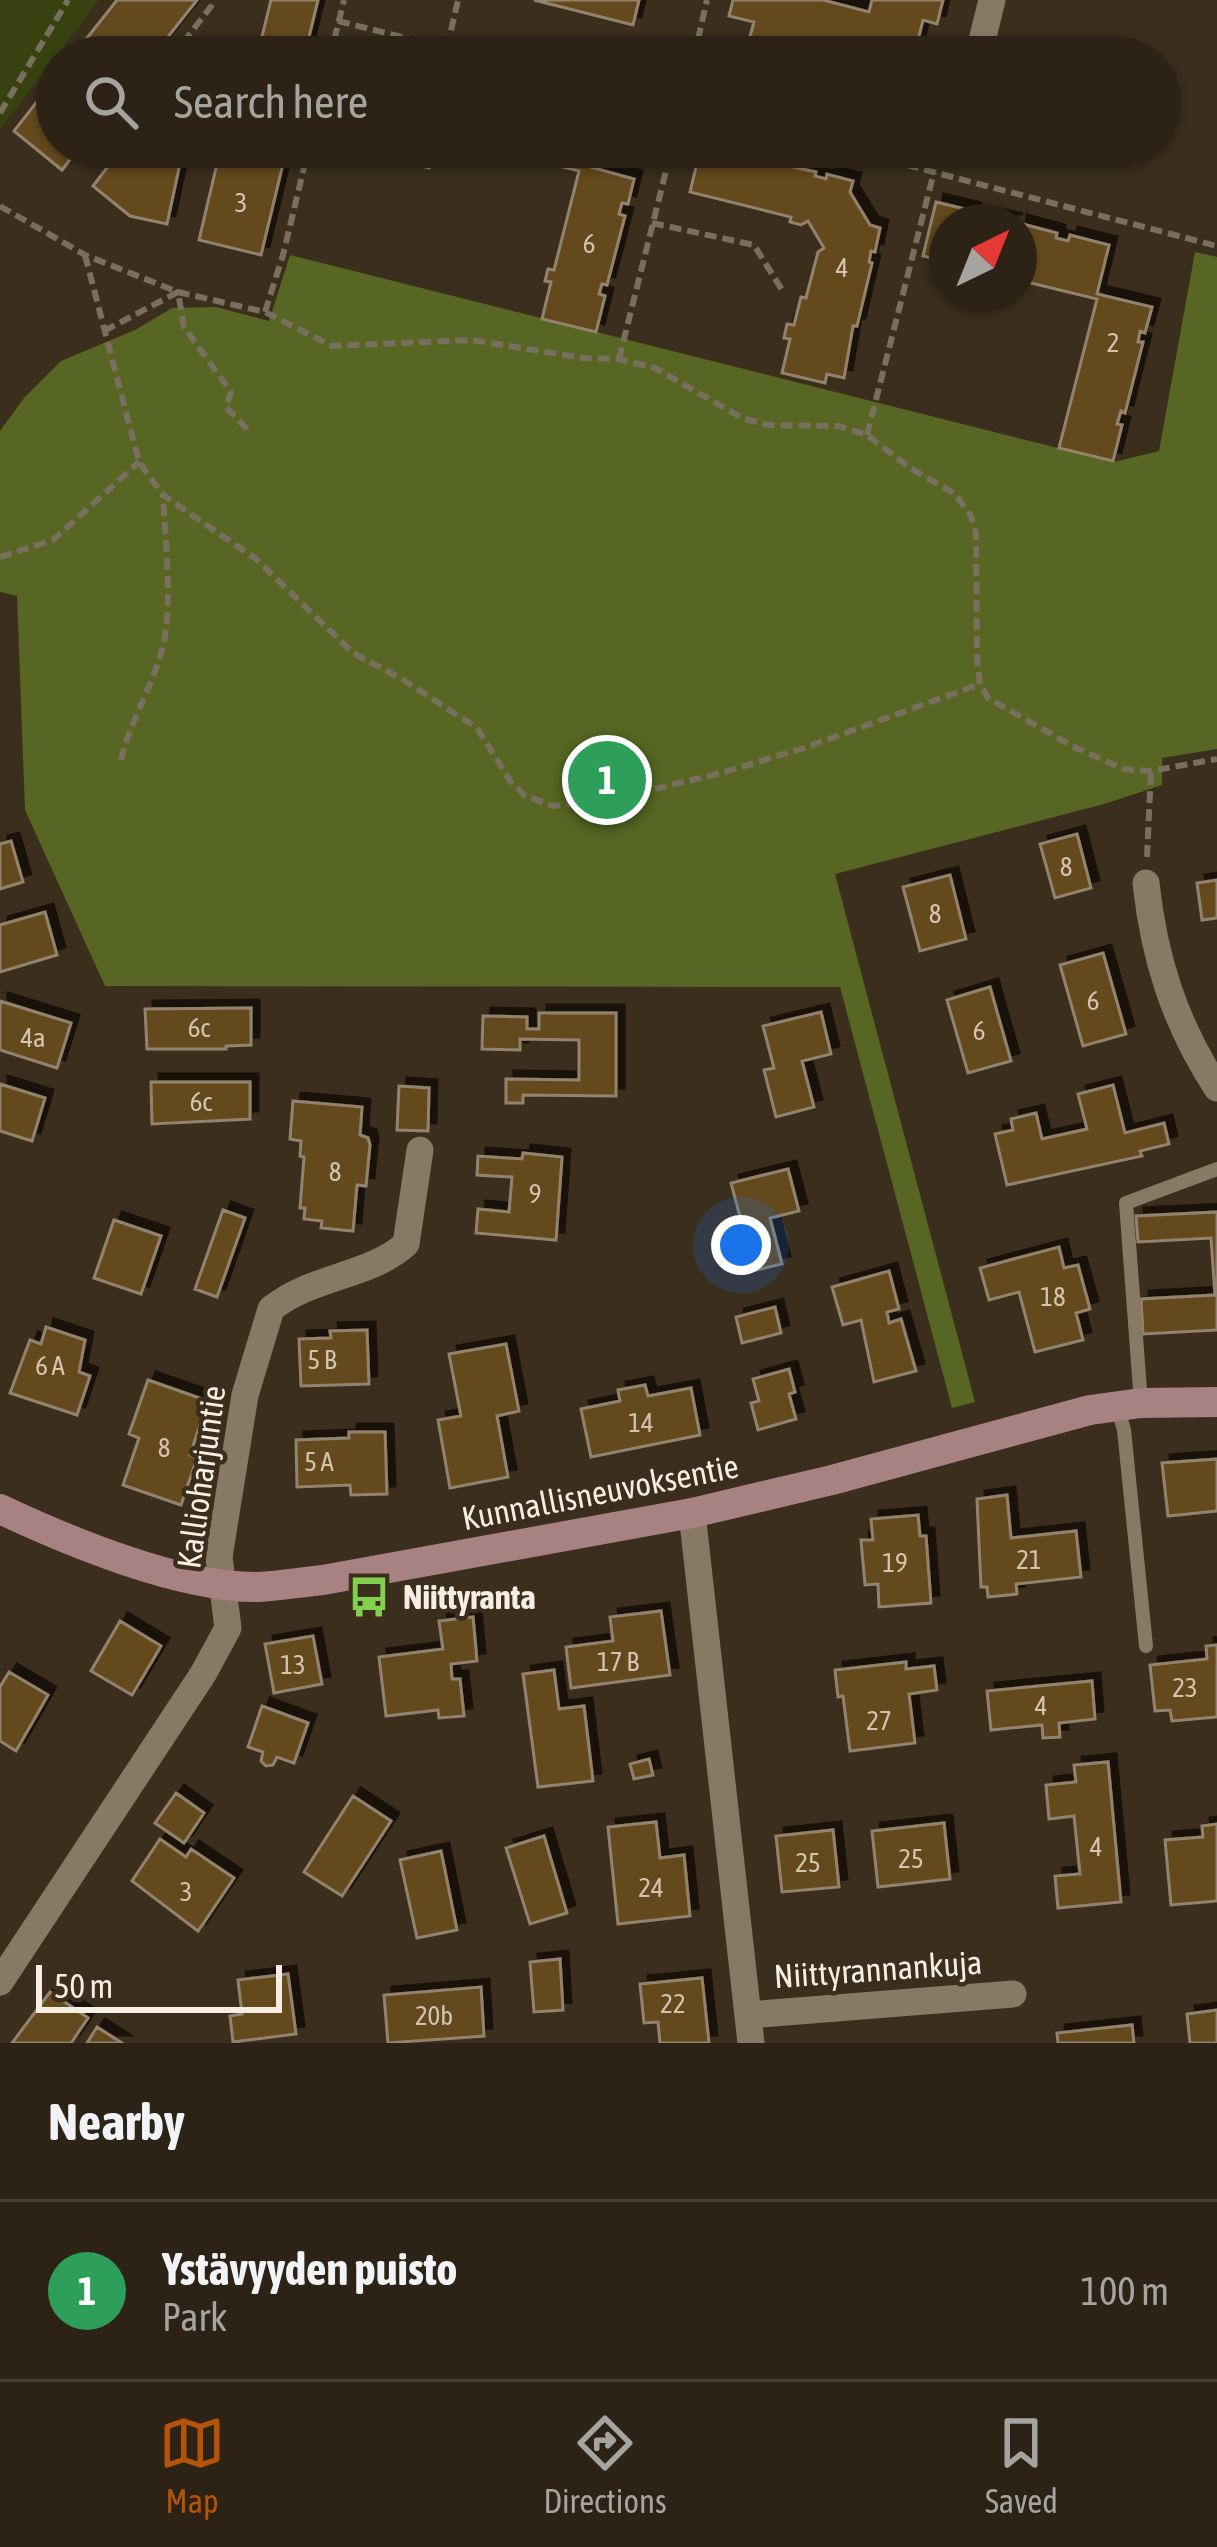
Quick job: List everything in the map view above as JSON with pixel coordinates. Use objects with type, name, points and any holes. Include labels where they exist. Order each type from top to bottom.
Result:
[{"type":"street","points":[[983,36],[992,0]]},
{"type":"street","points":[[1147,883],[1151,937],[1164,980],[1179,1021],[1217,1088]]},
{"type":"street","name":"Kallioharjuntie","points":[[0,1982],[203,1674],[228,1628],[220,1557],[245,1395],[272,1309],[304,1288],[394,1255],[406,1244],[420,1150]]},
{"type":"street","name":"Kunnallisneuvoksentie","points":[[0,1510],[51,1534],[131,1561],[256,1587],[323,1580],[692,1513],[1129,1405],[1217,1402]]},
{"type":"street","points":[[692,1513],[749,2029]]},
{"type":"street","name":"Niittyrannankuja","points":[[749,2029],[1013,1994]]},
{"type":"lane","points":[[1146,1646],[1124,1430],[1129,1405],[1126,1203],[1217,1169]]},
{"type":"path","points":[[46,36],[68,0]]},
{"type":"path","points":[[188,36],[216,0]]},
{"type":"path","points":[[335,36],[344,0]]},
{"type":"path","points":[[450,36],[458,0]]},
{"type":"path","points":[[699,36],[707,0]]},
{"type":"path","points":[[338,21],[399,36]]},
{"type":"path","points":[[0,113],[36,53]]},
{"type":"path","points":[[265,312],[303,168]]},
{"type":"path","points":[[619,359],[666,168]]},
{"type":"path","points":[[922,168],[1217,246]]},
{"type":"path","points":[[867,435],[934,172]]},
{"type":"path","points":[[0,206],[85,255],[178,292],[265,312],[332,346],[472,340],[583,358],[619,359],[655,368],[742,418],[768,425],[839,426],[867,435],[955,494],[971,516],[976,533],[980,684],[997,706],[1124,769],[1150,771],[1217,759]]},
{"type":"path","points":[[652,223],[754,245],[784,292]]},
{"type":"path","points":[[85,255],[139,462],[164,495],[256,559],[353,653],[477,728],[524,795],[553,806],[633,794],[801,748],[980,684]]},
{"type":"path","points":[[104,331],[178,292]]},
{"type":"path","points":[[178,292],[184,327],[231,392],[226,407],[232,417],[248,430]]},
{"type":"path","points":[[0,557],[53,540],[139,462]]},
{"type":"path","points":[[121,760],[165,640],[164,495]]},
{"type":"path","points":[[1147,883],[1150,771]]},
{"type":"green space","points":[[0,0],[99,0],[72,36],[36,36],[36,83],[0,130]]},
{"type":"green space","points":[[1195,252],[1217,257],[1217,749],[1162,758],[1162,785],[1104,804],[835,874],[975,1402],[952,1408],[840,987],[105,986],[25,810],[17,596],[0,592],[0,431],[61,361],[135,330],[172,308],[216,307],[269,321],[290,255],[1114,462],[1159,451]]},
{"type":"building","points":[[117,0],[197,0],[169,36],[89,36]]},
{"type":"building","points":[[271,0],[318,0],[309,36],[262,36]]},
{"type":"building","points":[[534,0],[639,0],[633,25]]},
{"type":"building","points":[[733,0],[823,0],[869,12],[872,0],[943,0],[937,24],[923,20],[919,36],[750,36],[754,22],[729,16]]},
{"type":"building","points":[[36,103],[36,149],[14,131]]},
{"type":"building","points":[[107,168],[179,168],[167,224],[130,216],[93,186]]},
{"type":"building","points":[[216,168],[282,168],[261,255],[199,240]]},
{"type":"building","points":[[567,168],[594,168],[634,179],[628,204],[622,203],[619,214],[625,216],[607,285],[602,284],[599,294],[605,296],[596,332],[542,319],[551,282],[545,281],[548,269],[554,270],[579,171]]},
{"type":"building","points":[[696,168],[798,168],[826,179],[827,174],[853,181],[850,192],[870,225],[880,228],[844,378],[827,374],[825,383],[782,373],[790,339],[784,338],[787,324],[794,325],[818,252],[824,248],[808,221],[801,225],[790,222],[791,217],[690,192]]},
{"type":"building","points":[[1037,228],[1068,241],[1070,235],[1109,245],[1097,294],[1152,307],[1145,333],[1140,331],[1138,342],[1143,342],[1125,413],[1121,411],[1117,424],[1122,425],[1113,461],[1059,448],[1097,299],[1037,284]]},
{"type":"building","points":[[1077,834],[1091,888],[1055,898],[1040,844]]},
{"type":"building","points":[[11,841],[23,882],[0,889],[0,844]]},
{"type":"building","points":[[950,875],[966,939],[920,951],[903,887]]},
{"type":"building","points":[[1217,880],[1217,918],[1202,920],[1197,883]]},
{"type":"building","points":[[45,912],[57,955],[0,972],[0,925]]},
{"type":"building","points":[[1103,953],[1126,1034],[1083,1046],[1060,965]]},
{"type":"building","points":[[990,987],[1011,1061],[968,1073],[947,1000]]},
{"type":"building","points":[[0,1001],[71,1023],[57,1068],[0,1050]]},
{"type":"building","points":[[251,1008],[251,1045],[147,1049],[145,1009]]},
{"type":"building","points":[[821,1012],[831,1054],[802,1061],[814,1107],[776,1117],[764,1070],[774,1068],[763,1026]]},
{"type":"building","points":[[539,1013],[616,1013],[616,1096],[523,1095],[523,1103],[506,1103],[506,1079],[579,1080],[579,1040],[520,1039],[520,1050],[482,1049],[483,1016],[527,1017],[527,1029],[539,1029]]},
{"type":"building","points":[[151,1082],[250,1082],[250,1119],[152,1124]]},
{"type":"building","points":[[0,1084],[45,1098],[32,1141],[0,1131]]},
{"type":"building","points":[[1113,1085],[1125,1133],[1164,1123],[1169,1144],[1140,1151],[1142,1156],[1007,1185],[995,1134],[1013,1130],[1011,1119],[1036,1113],[1042,1139],[1087,1129],[1078,1094]]},
{"type":"building","points":[[399,1086],[429,1088],[428,1131],[397,1130]]},
{"type":"building","points":[[293,1101],[362,1107],[360,1135],[370,1145],[366,1186],[357,1185],[353,1231],[321,1228],[322,1221],[304,1219],[305,1208],[300,1208],[304,1157],[300,1156],[301,1141],[290,1139]]},
{"type":"building","points":[[523,1153],[562,1157],[556,1240],[476,1233],[478,1209],[509,1212],[512,1177],[477,1175],[478,1156],[522,1159]]},
{"type":"building","points":[[788,1169],[799,1211],[770,1218],[782,1264],[743,1273],[732,1226],[742,1224],[731,1183]]},
{"type":"building","points":[[223,1210],[245,1218],[217,1297],[195,1289]]},
{"type":"building","points":[[1217,1212],[1217,1330],[1143,1334],[1141,1299],[1215,1295],[1211,1238],[1138,1242],[1136,1216]]},
{"type":"building","points":[[114,1220],[161,1236],[141,1294],[94,1278]]},
{"type":"building","points":[[1059,1247],[1064,1268],[1078,1265],[1090,1309],[1076,1313],[1083,1340],[1035,1352],[1019,1292],[989,1300],[980,1268]]},
{"type":"building","points":[[889,1271],[899,1309],[887,1312],[889,1323],[901,1319],[916,1371],[874,1382],[861,1320],[843,1325],[832,1287]]},
{"type":"building","points":[[775,1307],[781,1333],[742,1343],[736,1317]]},
{"type":"building","points":[[46,1327],[85,1340],[79,1372],[90,1376],[77,1415],[10,1393],[30,1340],[41,1344]]},
{"type":"building","points":[[367,1330],[369,1384],[301,1386],[299,1339],[331,1338],[330,1331]]},
{"type":"building","points":[[506,1344],[519,1411],[497,1416],[508,1477],[450,1488],[438,1420],[461,1416],[449,1354]]},
{"type":"building","points":[[789,1369],[796,1419],[758,1430],[751,1403],[759,1401],[753,1379]]},
{"type":"building","points":[[148,1380],[208,1401],[190,1455],[197,1458],[181,1505],[123,1485],[139,1438],[129,1434]]},
{"type":"building","points":[[645,1385],[648,1396],[691,1388],[700,1435],[591,1457],[581,1409],[620,1401],[618,1390]]},
{"type":"building","points":[[349,1432],[385,1432],[387,1494],[351,1495],[350,1485],[297,1487],[296,1440],[349,1438]]},
{"type":"building","points":[[1217,1459],[1217,1511],[1168,1516],[1162,1463]]},
{"type":"building","points":[[1007,1495],[1011,1538],[1076,1531],[1081,1577],[1016,1584],[1017,1594],[988,1597],[987,1587],[981,1587],[977,1499]]},
{"type":"building","points":[[918,1515],[920,1536],[926,1536],[931,1603],[879,1607],[878,1584],[865,1585],[861,1540],[873,1540],[871,1519]]},
{"type":"building","points":[[661,1611],[670,1675],[571,1688],[566,1647],[613,1641],[610,1617]]},
{"type":"building","points":[[473,1617],[477,1661],[451,1664],[452,1679],[460,1679],[464,1716],[439,1718],[438,1710],[386,1716],[379,1657],[443,1649],[439,1621]]},
{"type":"building","points":[[120,1621],[161,1646],[132,1695],[91,1671]]},
{"type":"building","points":[[313,1636],[322,1684],[274,1693],[265,1644]]},
{"type":"building","points":[[1217,1645],[1217,1717],[1172,1721],[1170,1710],[1155,1711],[1150,1665],[1207,1659],[1206,1646]]},
{"type":"building","points":[[906,1662],[906,1669],[934,1666],[937,1690],[909,1694],[915,1743],[850,1751],[835,1670]]},
{"type":"building","points":[[554,1670],[559,1709],[584,1706],[593,1781],[538,1787],[523,1674]]},
{"type":"building","points":[[9,1672],[48,1695],[16,1751],[0,1741],[0,1687]]},
{"type":"building","points":[[1092,1681],[1095,1719],[1059,1723],[1060,1737],[1043,1738],[1042,1725],[991,1730],[987,1691]]},
{"type":"building","points":[[262,1706],[308,1723],[294,1763],[277,1757],[273,1765],[266,1766],[261,1761],[263,1752],[248,1747]]},
{"type":"building","points":[[649,1759],[653,1775],[634,1779],[630,1764]]},
{"type":"building","points":[[1108,1762],[1121,1902],[1058,1908],[1055,1876],[1080,1874],[1074,1816],[1049,1819],[1046,1785],[1076,1782],[1074,1765]]},
{"type":"building","points":[[176,1793],[204,1813],[184,1843],[155,1823]]},
{"type":"building","points":[[353,1796],[391,1821],[342,1896],[304,1872]]},
{"type":"building","points":[[656,1822],[660,1858],[684,1855],[690,1916],[618,1924],[608,1827]]},
{"type":"building","points":[[944,1823],[950,1879],[878,1887],[872,1831]]},
{"type":"building","points":[[1217,1824],[1217,1901],[1171,1905],[1165,1840],[1203,1837],[1202,1826]]},
{"type":"building","points":[[833,1830],[839,1887],[782,1892],[776,1836]]},
{"type":"building","points":[[544,1836],[567,1913],[530,1924],[506,1848]]},
{"type":"building","points":[[160,1839],[186,1857],[191,1849],[234,1878],[198,1931],[132,1881]]},
{"type":"building","points":[[441,1851],[457,1930],[417,1938],[400,1860]]},
{"type":"building","points":[[560,1959],[563,2010],[534,2012],[530,1962]]},
{"type":"building","points":[[288,1974],[296,2034],[233,2042],[230,2016],[242,2014],[238,1980]]},
{"type":"building","points":[[702,1978],[709,2043],[660,2043],[658,2022],[644,2023],[640,1984]]},
{"type":"building","points":[[481,1987],[484,2036],[388,2043],[384,1995]]},
{"type":"building","points":[[50,1992],[88,2018],[71,2043],[12,2043]]},
{"type":"building","points":[[1217,2010],[1217,2043],[1190,2043],[1187,2014]]},
{"type":"building","points":[[1132,2025],[1134,2043],[1058,2043],[1057,2033]]},
{"type":"building","points":[[97,2027],[122,2043],[87,2043]]},
{"type":"place","name":"Ystävyyden puisto","points":[[607,780]]},
{"type":"place","name":"Niittyranta","points":[[369,1597]]}]
